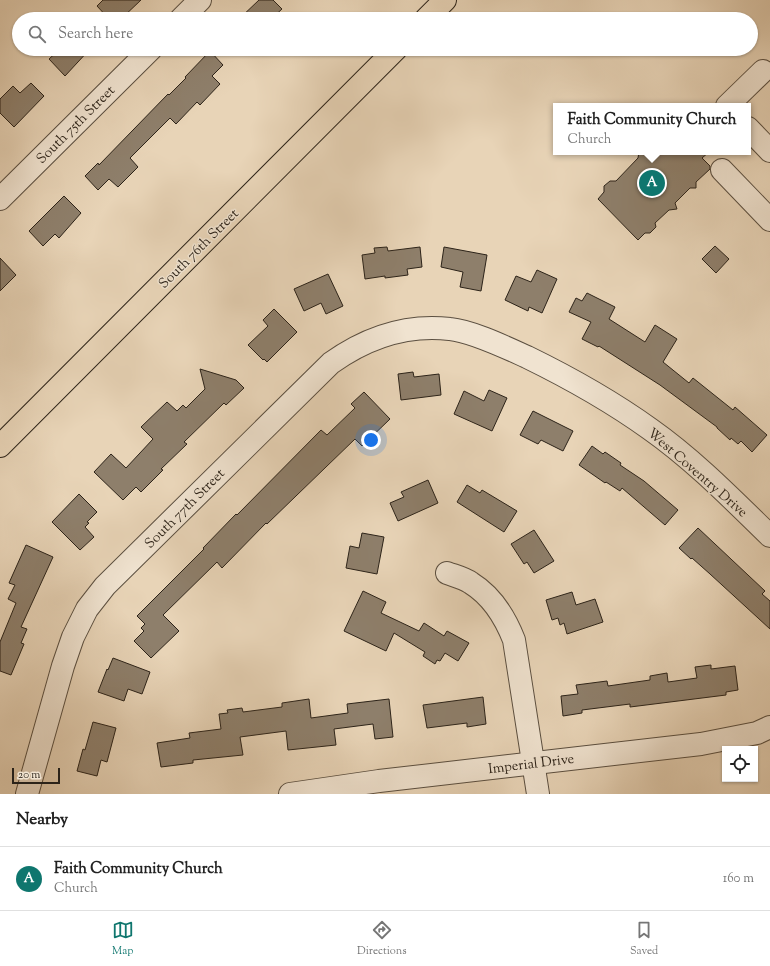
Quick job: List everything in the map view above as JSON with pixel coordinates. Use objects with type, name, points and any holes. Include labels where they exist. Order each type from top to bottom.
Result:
[{"type":"main road","points":[[432,12],[442,1]]},
{"type":"main road","name":"South 76th Street","points":[[0,446],[389,56]]},
{"type":"street","points":[[188,12],[200,0]]},
{"type":"street","name":"South 75th Street","points":[[0,199],[144,56]]},
{"type":"street","points":[[731,103],[768,71]]},
{"type":"street","points":[[751,131],[770,151]]},
{"type":"street","points":[[722,170],[770,220]]},
{"type":"street","name":"South 77th Street","points":[[27,794],[62,666],[73,637],[87,609],[105,586],[331,363],[358,345],[378,337],[414,329],[452,329]]},
{"type":"street","name":"West Coventry Drive","points":[[452,329],[508,348],[562,374],[606,399],[651,429],[685,457],[723,490],[770,536]]},
{"type":"street","points":[[448,573],[470,582],[488,596],[507,623],[514,640],[538,794]]},
{"type":"street","name":"Imperial Drive","points":[[290,794],[379,781],[701,744],[757,732],[770,727]]},
{"type":"building","points":[[103,0],[141,0],[128,12],[103,12],[97,6]]},
{"type":"building","points":[[259,0],[273,0],[282,9],[279,12],[246,12]]},
{"type":"building","points":[[52,56],[84,56],[65,76],[49,59]]},
{"type":"building","points":[[205,56],[215,56],[223,65],[212,76],[220,84],[200,105],[197,102],[176,124],[170,118],[130,158],[138,167],[118,187],[109,179],[98,190],[85,176],[98,163],[99,165],[168,94],[169,95],[186,78],[185,77]]},
{"type":"building","points":[[31,83],[44,96],[14,127],[0,113],[0,99],[13,86],[20,93]]},
{"type":"building","points":[[638,155],[706,155],[702,158],[710,166],[710,169],[696,182],[696,188],[690,188],[675,203],[677,209],[669,210],[655,223],[656,227],[650,233],[645,233],[638,240],[598,199],[604,192],[604,186],[610,181],[616,181],[638,158]]},
{"type":"building","points":[[64,196],[81,213],[59,238],[55,234],[43,246],[29,231]]},
{"type":"building","points":[[715,246],[729,259],[716,273],[702,259]]},
{"type":"building","points":[[387,247],[388,251],[420,247],[422,267],[407,269],[408,275],[365,279],[362,255],[375,253],[374,248]]},
{"type":"building","points":[[444,247],[487,255],[481,291],[460,287],[463,272],[441,267]]},
{"type":"building","points":[[0,258],[16,275],[0,291]]},
{"type":"building","points":[[537,270],[557,279],[542,313],[529,307],[528,311],[505,300],[516,276],[531,282]]},
{"type":"building","points":[[328,274],[343,306],[326,314],[321,303],[304,311],[294,289]]},
{"type":"building","points":[[587,293],[615,307],[609,319],[645,342],[655,325],[677,339],[663,362],[689,383],[693,378],[733,410],[735,407],[767,435],[752,452],[741,441],[738,444],[731,438],[730,440],[717,427],[660,385],[599,346],[598,347],[582,339],[591,322],[569,312],[576,298],[582,301]]},
{"type":"building","points":[[274,309],[297,332],[267,362],[248,345],[268,326],[263,320]]},
{"type":"building","points":[[200,369],[236,380],[244,388],[226,405],[224,403],[184,442],[187,444],[161,469],[163,470],[141,492],[136,487],[123,500],[94,472],[111,454],[126,468],[153,439],[141,427],[167,402],[177,411],[183,405],[186,408],[205,389]]},
{"type":"building","points":[[413,372],[414,377],[439,374],[441,395],[401,400],[398,374]]},
{"type":"building","points":[[489,390],[507,398],[492,431],[454,414],[464,391],[484,401]]},
{"type":"building","points":[[364,392],[390,419],[362,446],[355,439],[267,524],[266,523],[222,568],[217,562],[163,615],[179,631],[151,658],[134,641],[144,631],[141,628],[145,624],[137,616],[204,549],[203,548],[236,514],[237,515],[321,430],[327,435],[355,408],[351,404]]},
{"type":"building","points":[[533,411],[573,431],[563,451],[541,440],[538,444],[520,435]]},
{"type":"building","points":[[592,446],[603,454],[605,452],[621,463],[620,465],[644,481],[678,510],[665,525],[622,488],[620,491],[606,482],[605,483],[579,465]]},
{"type":"building","points":[[428,480],[438,503],[398,521],[390,503],[404,497],[401,492]]},
{"type":"building","points":[[467,485],[480,493],[482,490],[517,511],[504,532],[457,502]]},
{"type":"building","points":[[79,494],[97,512],[87,522],[89,523],[85,527],[94,537],[80,550],[52,522]]},
{"type":"building","points":[[698,528],[765,591],[762,594],[770,601],[770,629],[679,548]]},
{"type":"building","points":[[534,530],[554,561],[534,573],[527,562],[524,564],[511,544]]},
{"type":"building","points":[[362,533],[384,537],[377,574],[346,568],[350,546],[359,548]]},
{"type":"building","points":[[26,545],[53,557],[21,627],[27,629],[21,643],[24,644],[11,675],[0,671],[0,642],[16,603],[8,599],[15,585],[9,583]]},
{"type":"building","points":[[363,591],[386,602],[381,613],[419,631],[424,623],[444,636],[447,631],[469,643],[458,661],[445,653],[440,661],[437,660],[435,664],[423,656],[425,652],[394,633],[386,651],[344,631]]},
{"type":"building","points":[[572,592],[576,605],[595,599],[603,622],[567,634],[564,623],[560,625],[558,618],[552,620],[546,600]]},
{"type":"building","points":[[113,658],[150,672],[142,694],[128,689],[124,701],[98,692]]},
{"type":"building","points":[[711,665],[711,669],[735,666],[738,690],[726,692],[726,695],[630,707],[630,704],[582,710],[582,713],[563,716],[561,696],[578,694],[576,685],[607,681],[608,686],[650,680],[650,676],[667,673],[668,682],[697,678],[695,667]]},
{"type":"building","points":[[483,697],[486,724],[467,727],[467,723],[427,728],[423,705]]},
{"type":"building","points":[[309,699],[311,718],[348,713],[347,704],[389,699],[393,737],[375,739],[373,724],[334,729],[336,745],[288,750],[286,731],[240,737],[243,755],[193,760],[193,763],[161,767],[157,743],[190,738],[189,733],[221,729],[219,714],[228,713],[227,710],[242,708],[243,712],[282,707],[282,703]]},
{"type":"building","points":[[93,722],[116,728],[107,762],[101,760],[97,776],[77,771]]},
{"type":"place","name":"Faith Community Church","points":[[652,183]]}]
